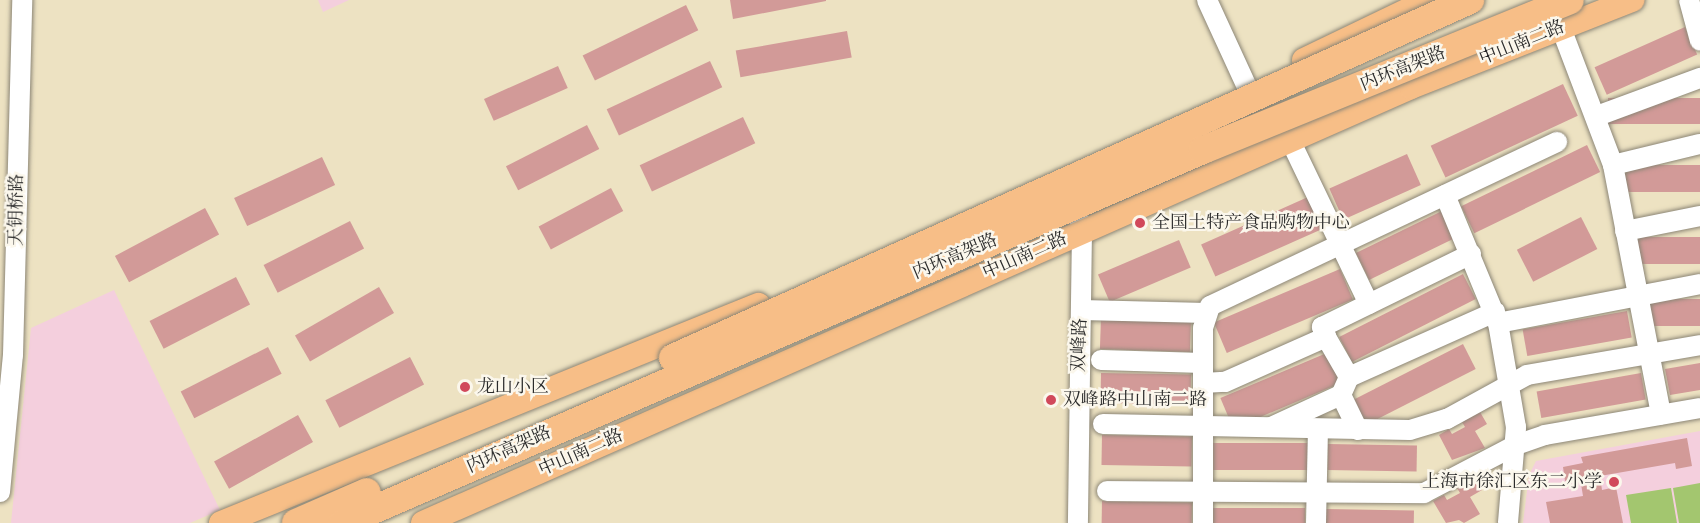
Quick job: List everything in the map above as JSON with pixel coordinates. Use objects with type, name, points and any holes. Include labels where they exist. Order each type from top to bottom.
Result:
[{"type":"highway","name":"内环高架路","points":[[296,523],[1470,0]]},
{"type":"highway","name":"内环高架路","points":[[343,523],[1203,150],[1570,0]]},
{"type":"main road","points":[[221,523],[862,263],[1247,87],[1429,0]]},
{"type":"main road","name":"中山南二路","points":[[423,523],[1290,140],[1632,0]]},
{"type":"street","name":"天钥桥路","points":[[0,492],[14,355],[22,0]]},
{"type":"street","points":[[1207,0],[1247,87]]},
{"type":"street","points":[[1689,0],[1700,40]]},
{"type":"street","points":[[1562,28],[1613,165],[1661,414]]},
{"type":"street","points":[[1596,116],[1700,78]]},
{"type":"street","points":[[1290,140],[1369,304]]},
{"type":"street","points":[[1203,523],[1203,373],[1207,313],[1210,306],[1557,142]]},
{"type":"street","points":[[1613,165],[1700,144]]},
{"type":"street","name":"双峰路","points":[[1064,170],[1082,230],[1078,523]]},
{"type":"street","points":[[1445,195],[1497,318],[1509,385],[1516,445],[1509,518],[1492,523]]},
{"type":"street","points":[[1625,231],[1700,216]]},
{"type":"street","points":[[1349,377],[1322,327],[1471,254]]},
{"type":"street","points":[[1266,429],[1341,395],[1349,377],[1497,318],[1700,284]]},
{"type":"street","points":[[1081,310],[1207,313]]},
{"type":"street","points":[[1101,360],[1203,373],[1225,382],[1326,337]]},
{"type":"street","points":[[1103,424],[1203,428],[1410,430],[1426,426],[1527,375],[1700,345]]},
{"type":"street","points":[[1341,395],[1358,430]]},
{"type":"street","points":[[1107,491],[1424,493],[1516,445],[1561,431],[1700,408]]},
{"type":"street","points":[[1316,523],[1318,429]]},
{"type":"shaded area","points":[[318,0],[349,0],[323,12]]},
{"type":"shaded area","points":[[114,290],[220,510],[190,523],[11,523],[31,328]]},
{"type":"shaded area","name":"上海市徐汇区东二小学","points":[[1700,431],[1700,523],[1523,523],[1529,475],[1536,461]]},
{"type":"green space","points":[[1700,483],[1700,523],[1679,523],[1673,488]]},
{"type":"green space","points":[[1671,488],[1677,523],[1631,523],[1626,495]]},
{"type":"building","points":[[730,0],[826,0],[826,1],[733,19]]},
{"type":"building","points":[[686,5],[698,30],[595,81],[583,55]]},
{"type":"building","points":[[1685,27],[1697,54],[1607,95],[1595,67]]},
{"type":"building","points":[[847,31],[852,58],[740,77],[736,51]]},
{"type":"building","points":[[710,61],[722,87],[619,135],[607,109]]},
{"type":"building","points":[[558,66],[568,88],[494,121],[484,99]]},
{"type":"building","points":[[1563,84],[1578,116],[1445,177],[1431,146]]},
{"type":"building","points":[[1608,98],[1700,98],[1700,124],[1608,124]]},
{"type":"building","points":[[743,117],[755,143],[652,191],[640,165]]},
{"type":"building","points":[[587,125],[599,149],[518,190],[506,166]]},
{"type":"building","points":[[1587,145],[1600,172],[1474,233],[1461,206]]},
{"type":"building","points":[[1407,154],[1421,185],[1343,220],[1329,189]]},
{"type":"building","points":[[322,157],[335,185],[247,226],[234,198]]},
{"type":"building","points":[[1621,165],[1700,165],[1700,192],[1621,192]]},
{"type":"building","points":[[611,188],[623,211],[551,249],[539,226]]},
{"type":"building","points":[[1308,197],[1322,229],[1215,277],[1201,245]]},
{"type":"building","points":[[205,208],[219,234],[129,282],[115,256]]},
{"type":"building","points":[[1444,210],[1457,237],[1369,280],[1356,253]]},
{"type":"building","points":[[1581,217],[1597,249],[1533,282],[1517,250]]},
{"type":"building","points":[[350,221],[364,249],[278,293],[264,265]]},
{"type":"building","points":[[1637,237],[1700,237],[1700,264],[1637,264]]},
{"type":"building","points":[[1179,240],[1191,268],[1110,302],[1098,274]]},
{"type":"building","points":[[1340,269],[1353,299],[1227,353],[1214,323]]},
{"type":"building","points":[[1463,274],[1476,299],[1352,362],[1339,337]]},
{"type":"building","points":[[236,277],[250,305],[164,349],[150,321]]},
{"type":"building","points":[[379,287],[394,313],[310,361],[295,336]]},
{"type":"building","points":[[1649,299],[1700,299],[1700,326],[1649,326]]},
{"type":"building","points":[[1627,311],[1632,338],[1527,356],[1523,329]]},
{"type":"building","points":[[1101,318],[1191,321],[1190,352],[1100,349]]},
{"type":"building","points":[[1463,344],[1476,369],[1365,425],[1353,400]]},
{"type":"building","points":[[268,347],[282,374],[194,418],[181,391]]},
{"type":"building","points":[[1329,352],[1342,382],[1233,428],[1220,398]]},
{"type":"building","points":[[410,357],[424,385],[339,428],[325,400]]},
{"type":"building","points":[[1700,363],[1700,390],[1670,395],[1665,369]]},
{"type":"building","points":[[1101,373],[1191,375],[1190,405],[1100,403]]},
{"type":"building","points":[[1641,373],[1646,400],[1541,418],[1537,391]]},
{"type":"building","points":[[1480,412],[1487,424],[1475,431],[1485,448],[1452,460],[1439,435],[1449,429],[1452,434],[1465,427],[1462,422]]},
{"type":"building","points":[[298,415],[313,442],[229,489],[214,462]]},
{"type":"building","points":[[1102,435],[1192,437],[1191,467],[1101,465]]},
{"type":"building","points":[[1687,438],[1692,466],[1676,469],[1675,463],[1600,476],[1602,490],[1616,487],[1623,523],[1550,523],[1546,502],[1583,496],[1580,478],[1565,481],[1563,467],[1583,463],[1581,457]]},
{"type":"building","points":[[1210,443],[1308,443],[1308,470],[1210,470]]},
{"type":"building","points":[[1328,444],[1417,446],[1417,472],[1328,470]]},
{"type":"building","points":[[1475,478],[1482,490],[1470,497],[1480,514],[1464,523],[1459,520],[1446,523],[1433,501],[1444,495],[1447,500],[1460,493],[1457,488]]},
{"type":"building","points":[[1102,501],[1192,503],[1192,523],[1102,523]]},
{"type":"building","points":[[1208,508],[1305,508],[1305,523],[1208,523]]},
{"type":"building","points":[[1326,509],[1414,511],[1414,523],[1326,523]]},
{"type":"place","name":"全国土特产食品购物中心","points":[[1140,223]]},
{"type":"place","name":"龙山小区","points":[[465,387]]},
{"type":"place","name":"双峰路中山南二路","points":[[1051,400]]},
{"type":"place","name":"上海市徐汇区东二小学","points":[[1614,482]]}]
